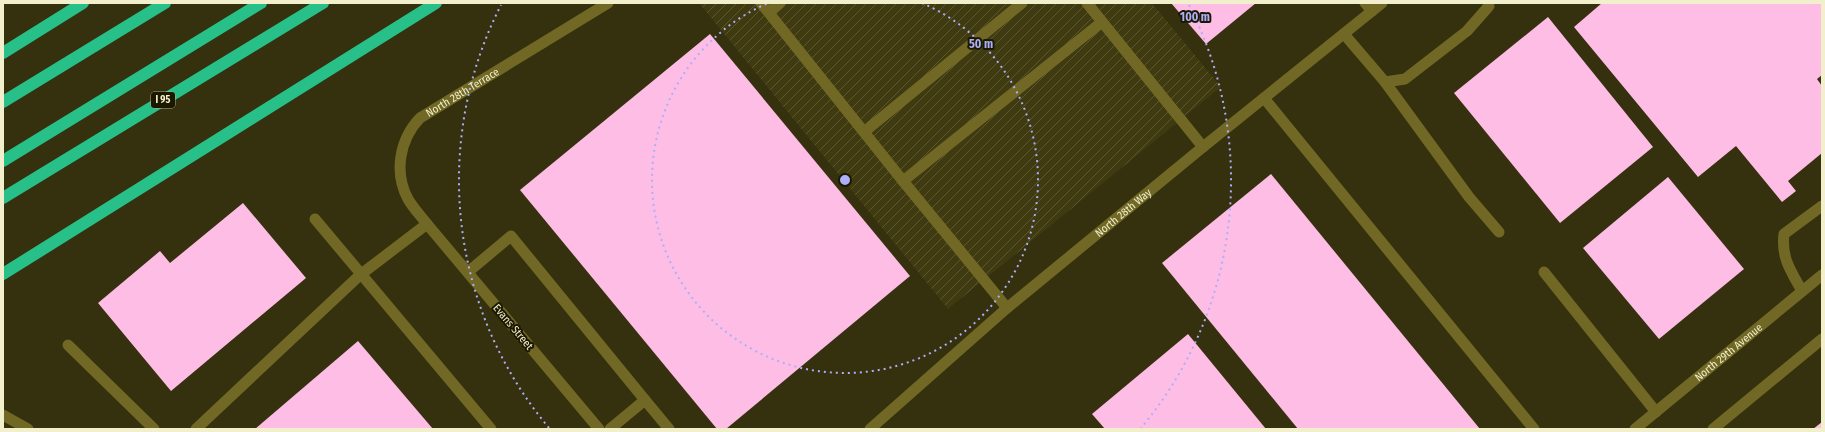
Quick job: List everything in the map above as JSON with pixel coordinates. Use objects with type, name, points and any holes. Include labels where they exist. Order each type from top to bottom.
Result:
[{"type":"highway","points":[[3,53],[83,3]]},
{"type":"highway","points":[[3,102],[165,3]]},
{"type":"highway","points":[[3,161],[261,3]]},
{"type":"highway","name":"I 95","points":[[3,198],[323,3]]},
{"type":"highway","points":[[3,274],[436,3]]},
{"type":"street","name":"North 28th Terrace","points":[[427,224],[409,200],[400,181],[402,146],[413,126],[420,118],[436,107],[608,3]]},
{"type":"street","points":[[761,3],[903,181],[1007,308]]},
{"type":"street","points":[[769,12],[780,3]]},
{"type":"street","points":[[1087,3],[1203,147]]},
{"type":"street","name":"North 28th Way","points":[[870,429],[1007,308],[1203,147],[1344,34],[1368,7],[1382,3]]},
{"type":"street","points":[[1385,82],[1405,79],[1468,31],[1489,6],[1488,3]]},
{"type":"street","points":[[864,132],[1018,4]]},
{"type":"street","points":[[903,181],[1102,22]]},
{"type":"street","points":[[1344,34],[1385,82],[1469,197],[1499,232]]},
{"type":"street","points":[[1264,98],[1534,429]]},
{"type":"street","points":[[1802,291],[1785,260],[1782,247],[1784,234],[1822,206]]},
{"type":"street","points":[[315,219],[360,275],[491,429]]},
{"type":"street","name":"Evans Street","points":[[427,224],[600,429]]},
{"type":"street","points":[[196,429],[360,275],[427,224]]},
{"type":"street","points":[[468,272],[511,236],[669,429]]},
{"type":"street","points":[[1544,272],[1656,412]]},
{"type":"street","name":"North 29th Avenue","points":[[1635,429],[1822,275]]},
{"type":"street","points":[[1714,429],[1822,340]]},
{"type":"street","points":[[68,345],[154,429]]},
{"type":"street","points":[[610,429],[645,400]]},
{"type":"street","points":[[3,415],[28,429]]},
{"type":"shaded area","points":[[699,3],[1152,3],[1221,87],[948,309]]},
{"type":"building","points":[[1171,3],[1256,3],[1206,44]]},
{"type":"building","points":[[1602,3],[1822,3],[1822,75],[1817,79],[1822,86],[1822,153],[1788,181],[1796,191],[1782,202],[1736,146],[1698,177],[1574,27]]},
{"type":"building","points":[[1548,17],[1653,147],[1560,223],[1454,93]]},
{"type":"building","points":[[710,34],[910,276],[726,429],[717,429],[520,190]]},
{"type":"building","points":[[1271,174],[1480,429],[1298,429],[1162,263]]},
{"type":"building","points":[[1668,177],[1744,269],[1659,339],[1583,248]]},
{"type":"building","points":[[243,203],[306,278],[171,391],[98,303],[160,251],[170,263]]},
{"type":"building","points":[[1188,334],[1266,429],[1105,429],[1092,414]]},
{"type":"building","points":[[358,341],[433,429],[255,429]]},
{"type":"building","points":[[1822,422],[1822,429],[1813,429]]}]
